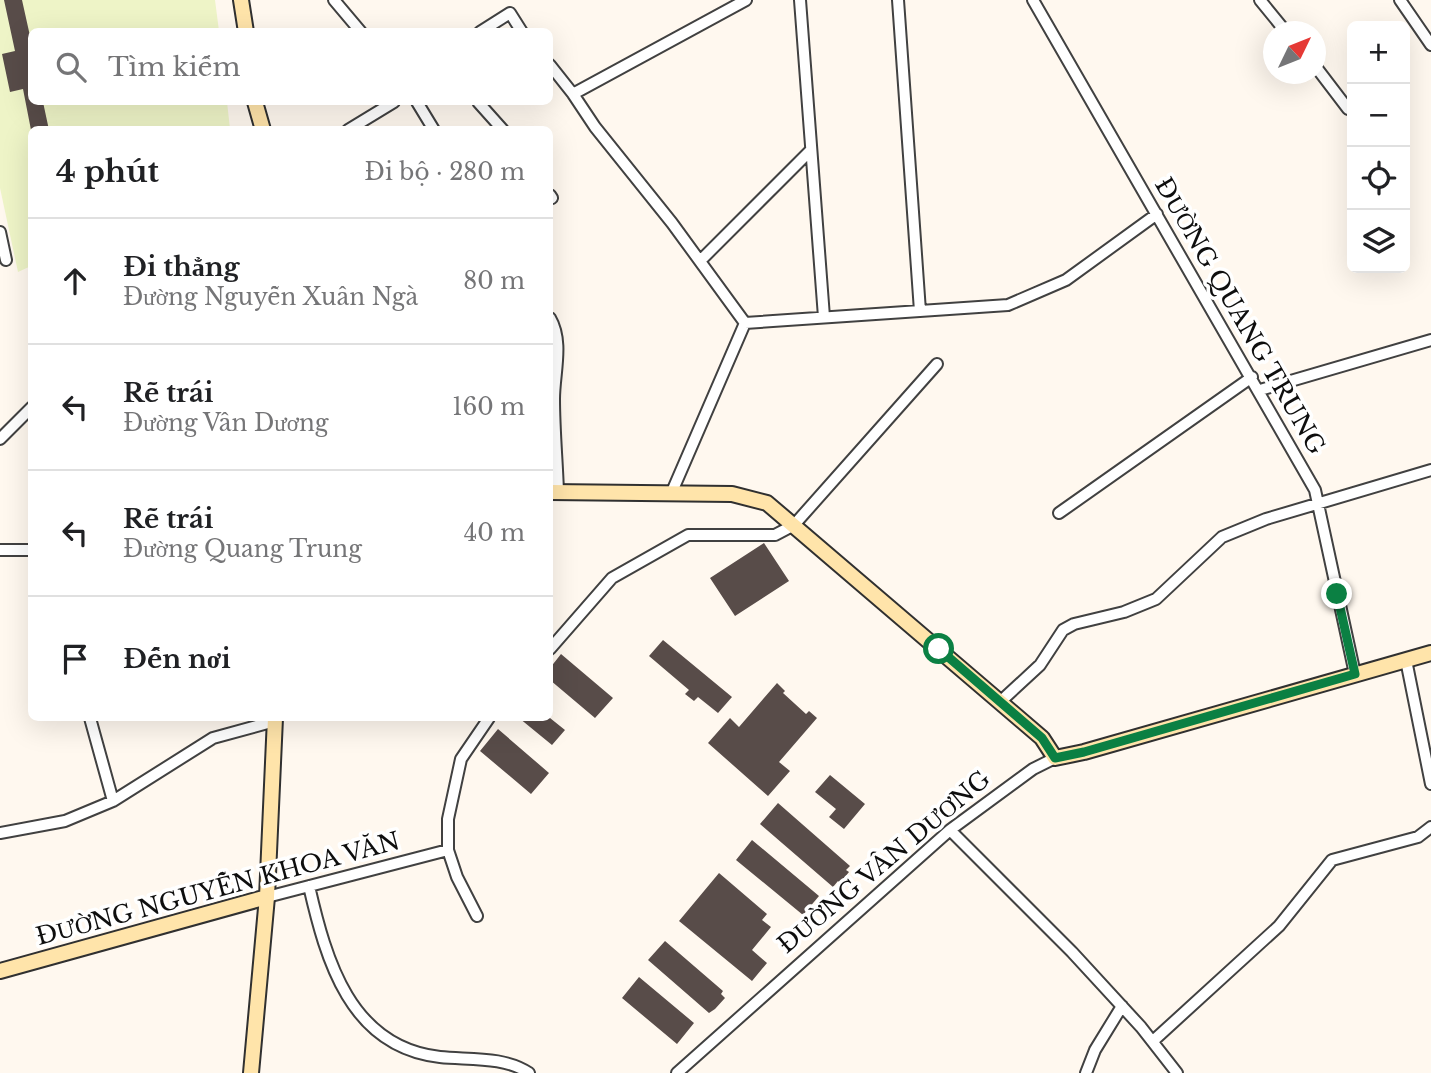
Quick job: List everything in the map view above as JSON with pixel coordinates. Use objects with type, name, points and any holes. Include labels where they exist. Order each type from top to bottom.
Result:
[{"type":"street","points":[[241,0],[245,28]]},
{"type":"street","points":[[334,0],[358,28]]},
{"type":"street","points":[[573,94],[746,0]]},
{"type":"street","points":[[800,0],[824,317]]},
{"type":"street","points":[[898,0],[920,311]]},
{"type":"street","name":"ĐƯỜNG QUANG TRUNG","points":[[1033,0],[1260,390],[1315,490],[1355,674]]},
{"type":"street","points":[[1260,0],[1277,21]]},
{"type":"street","points":[[1400,0],[1431,45]]},
{"type":"street","points":[[486,28],[510,13],[519,28]]},
{"type":"street","points":[[553,69],[746,323]]},
{"type":"street","points":[[1326,81],[1347,108]]},
{"type":"street","points":[[256,105],[261,126]]},
{"type":"street","points":[[355,126],[389,105]]},
{"type":"street","points":[[419,105],[432,126]]},
{"type":"street","points":[[481,105],[499,126]]},
{"type":"street","points":[[700,261],[811,150]]},
{"type":"street","points":[[746,323],[1008,305],[1066,280],[1157,214]]},
{"type":"street","points":[[0,232],[6,260]]},
{"type":"street","points":[[553,323],[558,357],[554,397],[554,492],[732,494],[767,503],[1042,738],[1055,758]]},
{"type":"street","points":[[671,494],[746,323]]},
{"type":"street","points":[[1260,390],[1431,340]]},
{"type":"street","points":[[553,646],[612,578],[688,535],[775,535],[794,525],[937,364]]},
{"type":"street","points":[[1059,513],[1252,377]]},
{"type":"street","points":[[0,439],[28,411]]},
{"type":"street","points":[[1000,702],[1040,665],[1063,630],[1074,624],[1124,612],[1156,599],[1223,537],[1266,519],[1431,470]]},
{"type":"street","points":[[0,550],[28,550]]},
{"type":"street","name":"ĐƯỜNG VÂN DƯƠNG","points":[[677,1073],[950,830],[1032,769],[1055,758],[1431,653]]},
{"type":"street","points":[[1406,660],[1431,784]]},
{"type":"street","points":[[91,721],[113,801]]},
{"type":"street","points":[[0,832],[65,821],[113,801],[213,738],[268,721]]},
{"type":"street","points":[[251,1073],[267,897],[275,721]]},
{"type":"street","points":[[477,916],[457,877],[448,850],[448,819],[461,759],[487,721]]},
{"type":"street","points":[[1153,1041],[1279,926],[1332,860],[1418,837],[1431,827]]},
{"type":"street","points":[[950,830],[1122,1006],[1177,1073]]},
{"type":"street","name":"ĐƯỜNG NGUYỄN KHOA VĂN","points":[[0,971],[448,850]]},
{"type":"street","points":[[309,886],[319,931],[337,982],[365,1019],[380,1033],[413,1051],[436,1057],[509,1064],[529,1073]]},
{"type":"street","points":[[1086,1073],[1095,1050],[1122,1006]]},
{"type":"green space","points":[[0,0],[215,0],[219,28],[28,28],[28,105],[227,105],[230,126],[28,126],[28,267],[18,272],[0,188]]},
{"type":"building","points":[[4,0],[22,0],[28,28],[28,105],[44,105],[48,126],[30,126],[23,89],[10,92],[2,54],[15,51]]},
{"type":"building","points":[[764,543],[789,581],[735,616],[710,578]]},
{"type":"building","points":[[663,640],[732,697],[718,713],[698,697],[694,701],[685,694],[689,690],[649,656]]},
{"type":"building","points":[[561,654],[613,698],[595,718],[553,683],[553,664]]},
{"type":"building","points":[[777,683],[785,691],[783,693],[806,714],[809,711],[817,718],[779,762],[790,771],[768,796],[708,743],[730,718],[739,727]]},
{"type":"building","points":[[553,720],[565,730],[552,745],[523,721]]},
{"type":"building","points":[[498,729],[549,773],[531,794],[480,751]]},
{"type":"building","points":[[830,775],[865,804],[844,829],[829,817],[836,809],[815,792]]},
{"type":"building","points":[[778,803],[850,866],[846,870],[849,872],[840,883],[838,881],[833,887],[760,824]]},
{"type":"building","points":[[752,840],[819,896],[803,915],[736,860]]},
{"type":"building","points":[[719,873],[767,914],[762,920],[771,927],[752,950],[767,963],[752,981],[679,921]]},
{"type":"building","points":[[665,941],[723,991],[721,994],[725,998],[715,1009],[709,1013],[648,960]]},
{"type":"building","points":[[639,977],[694,1023],[677,1044],[622,998]]},
{"type":"route","points":[[939,649],[1042,738],[1055,758],[1355,674],[1337,594]]}]
